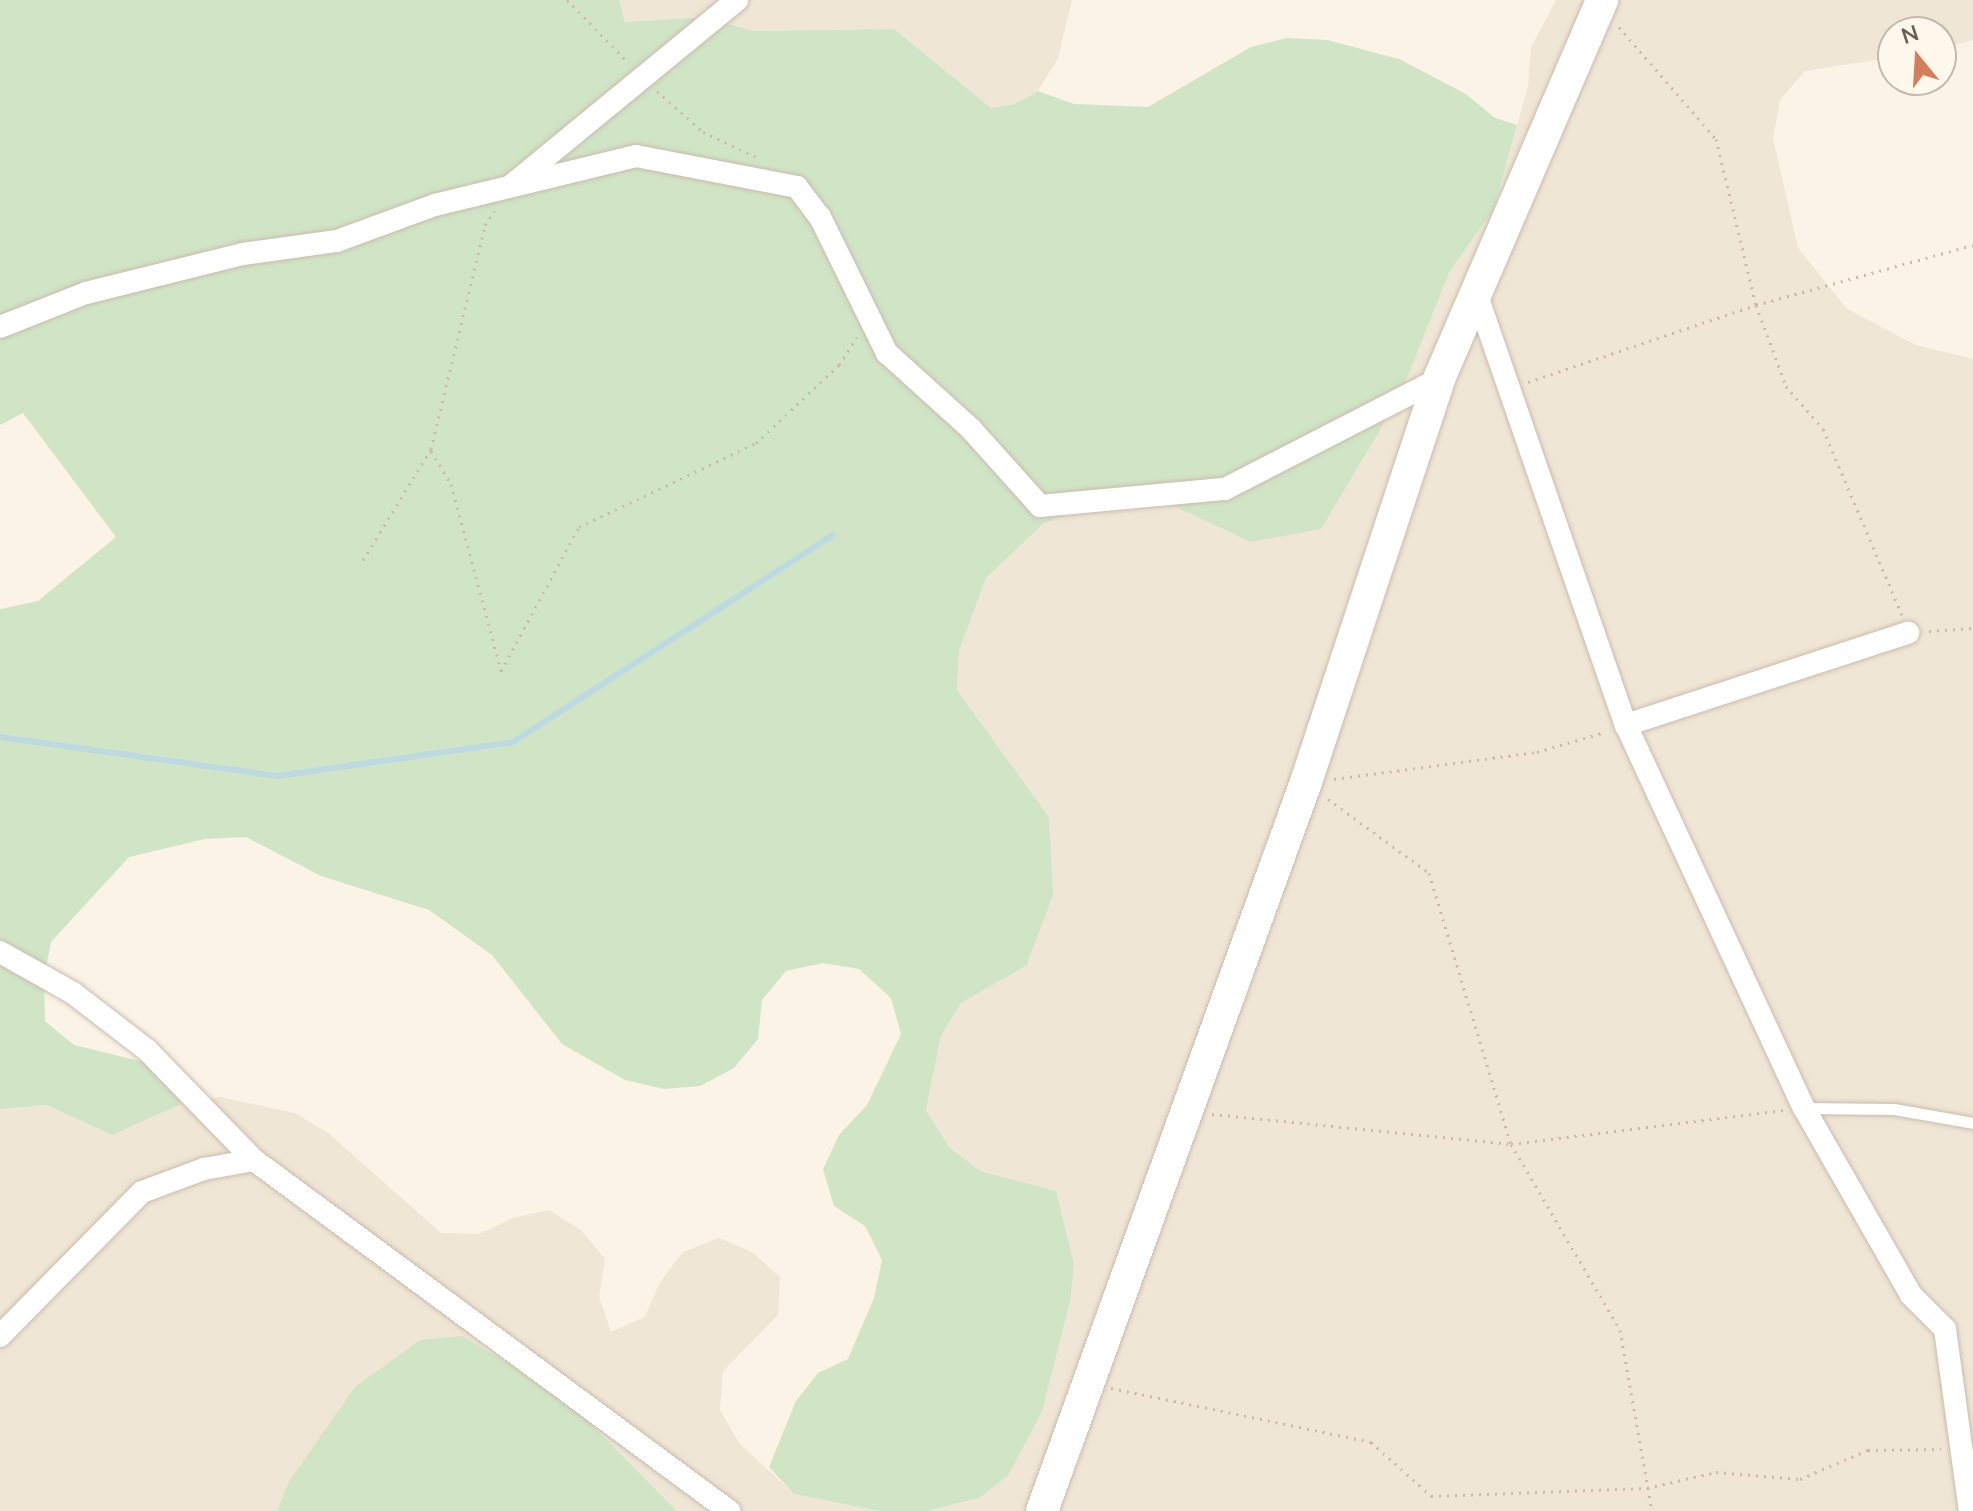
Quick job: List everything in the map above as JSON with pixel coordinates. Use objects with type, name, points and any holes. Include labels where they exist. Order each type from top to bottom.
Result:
[{"type":"street","points":[[509,187],[640,75],[737,0]]},
{"type":"street","points":[[1042,1511],[1190,1111],[1306,782],[1439,379],[1601,2]]},
{"type":"street","points":[[0,327],[86,293],[243,254],[337,241],[435,205],[636,156],[797,187],[820,217],[868,320],[887,353],[971,429],[1040,506],[1225,489],[1439,379]]},
{"type":"street","points":[[1475,290],[1626,725],[1804,1108],[1911,1295],[1945,1329],[1965,1448],[1970,1511]]},
{"type":"street","points":[[1626,725],[1908,633]]},
{"type":"street","points":[[0,952],[73,993],[147,1050],[254,1160],[729,1511]]},
{"type":"street","points":[[0,1336],[142,1192],[204,1169],[254,1160]]},
{"type":"lane","points":[[1804,1108],[1894,1109],[1973,1123]]},
{"type":"path","points":[[567,0],[640,75],[703,132],[757,157]]},
{"type":"path","points":[[1601,2],[1716,139],[1756,305],[1786,386],[1823,429],[1883,561],[1908,633],[1973,628]]},
{"type":"path","points":[[363,560],[431,449],[485,225],[509,187]]},
{"type":"path","points":[[1510,389],[1756,305],[1973,245]]},
{"type":"path","points":[[431,449],[451,484],[501,671],[579,527],[756,443],[839,365],[868,320]]},
{"type":"path","points":[[1306,782],[1537,752],[1626,725]]},
{"type":"path","points":[[1306,782],[1429,873],[1511,1144],[1620,1330],[1652,1511]]},
{"type":"path","points":[[1190,1111],[1511,1144],[1804,1108]]},
{"type":"path","points":[[1088,1383],[1371,1442],[1431,1496],[1647,1488],[1716,1472],[1800,1479],[1868,1450],[1965,1448]]},
{"type":"shaded area","points":[[619,0],[1072,0],[1058,58],[1038,91],[1014,104],[991,108],[894,29],[753,31],[705,17],[625,22]]},
{"type":"shaded area","points":[[1556,0],[1973,0],[1973,40],[1957,44],[1957,16],[1877,16],[1877,60],[1805,71],[1780,100],[1773,138],[1798,248],[1847,309],[1916,345],[1973,359],[1973,1511],[927,1511],[979,1498],[1008,1476],[1042,1412],[1070,1302],[1056,1191],[980,1171],[949,1147],[926,1110],[941,1036],[961,1003],[1026,966],[1049,817],[957,690],[959,651],[986,578],[1043,524],[1112,495],[1399,398],[1450,271],[1494,209],[1528,86],[1531,48]]},
{"type":"shaded area","points":[[220,1097],[295,1113],[328,1133],[441,1233],[479,1234],[513,1218],[549,1210],[581,1230],[605,1259],[599,1297],[611,1332],[645,1317],[660,1282],[683,1252],[719,1238],[752,1252],[780,1277],[778,1315],[723,1371],[720,1410],[739,1443],[794,1494],[879,1511],[677,1511],[564,1397],[288,1483],[277,1511],[0,1511],[0,1109],[45,1105],[112,1135],[184,1103]]},
{"type":"green space","points":[[0,0],[619,0],[625,22],[705,17],[753,31],[894,29],[991,108],[1014,104],[1038,91],[1074,104],[1148,107],[1251,47],[1287,38],[1327,40],[1399,59],[1466,94],[1495,118],[1517,125],[1494,209],[1450,271],[1399,398],[1321,529],[1251,542],[1150,495],[1112,495],[1043,524],[986,578],[959,651],[957,690],[1049,817],[1053,895],[1026,966],[961,1003],[941,1036],[926,1110],[949,1147],[980,1171],[1056,1191],[1074,1265],[1070,1302],[1042,1412],[1008,1476],[979,1498],[927,1511],[879,1511],[794,1494],[769,1467],[796,1401],[818,1373],[848,1359],[874,1298],[882,1260],[865,1226],[834,1206],[823,1169],[839,1135],[867,1105],[901,1034],[891,998],[859,969],[823,963],[786,971],[762,1000],[758,1039],[734,1068],[700,1086],[664,1089],[625,1080],[562,1044],[492,955],[429,910],[321,876],[246,837],[205,839],[129,857],[51,942],[44,978],[45,1021],[74,1045],[148,1063],[184,1103],[112,1135],[46,1105],[0,1109],[0,609],[38,601],[116,537],[23,413],[0,425]]},
{"type":"green space","points":[[462,1336],[564,1397],[677,1511],[277,1511],[288,1483],[355,1387],[420,1340]]},
{"type":"waterway","points":[[0,737],[278,776],[513,742],[832,536]]}]
